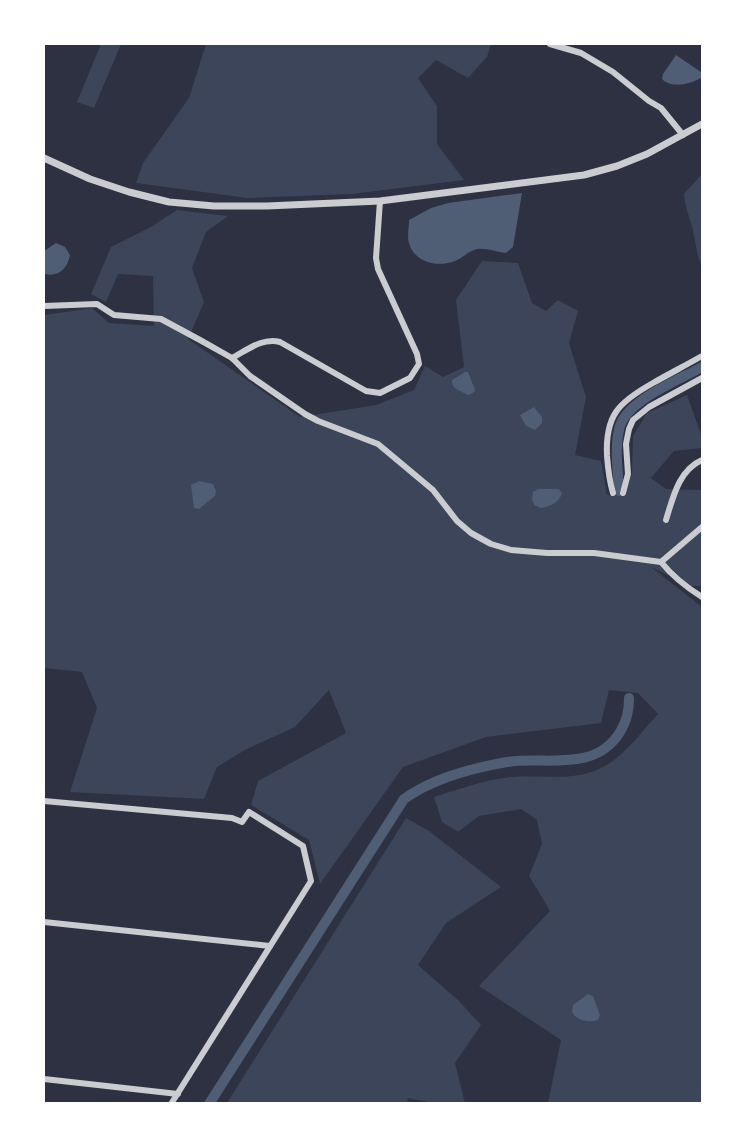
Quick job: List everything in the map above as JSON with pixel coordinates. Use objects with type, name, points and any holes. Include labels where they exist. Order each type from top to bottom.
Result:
[{"type":"street","points":[[550,44],[581,53],[613,72],[649,102],[661,108],[683,135]]},
{"type":"street","points":[[44,158],[90,179],[169,202],[246,206],[380,201],[584,175],[617,166],[647,154],[702,124]]},
{"type":"street","points":[[232,358],[271,339],[366,391],[380,393],[410,378],[418,364],[417,354],[378,269],[380,201]]},
{"type":"street","points":[[44,306],[97,304],[114,315],[161,319],[232,358],[250,376],[305,414],[378,444],[433,490],[458,521],[482,540],[511,550],[547,554],[583,552],[661,562],[683,585],[702,597]]},
{"type":"street","points":[[613,493],[608,479],[606,442],[610,423],[616,410],[625,400],[639,391],[702,356]]},
{"type":"street","points":[[623,493],[628,474],[626,444],[633,420],[649,407],[702,378]]},
{"type":"street","points":[[666,520],[681,479],[692,465],[702,460]]},
{"type":"street","points":[[661,562],[702,527]]},
{"type":"street","points":[[44,801],[232,818],[242,822],[249,812],[303,846],[311,881],[171,1104]]},
{"type":"street","points":[[44,922],[270,946]]},
{"type":"street","points":[[44,1078],[178,1094]]},
{"type":"shaded area","points":[[101,44],[121,44],[94,108],[77,102]]},
{"type":"shaded area","points":[[206,44],[491,44],[487,57],[468,78],[436,60],[418,78],[437,106],[437,144],[464,180],[352,194],[247,198],[136,183],[143,163],[189,98]]},
{"type":"shaded area","points":[[676,55],[701,72],[701,78],[676,85],[662,79]]},
{"type":"shaded area","points":[[702,174],[702,267],[684,194]]},
{"type":"shaded area","points":[[522,193],[513,247],[506,253],[477,249],[455,261],[439,264],[421,259],[409,243],[409,220],[431,208],[448,203]]},
{"type":"shaded area","points":[[177,210],[228,216],[206,232],[192,268],[204,302],[188,339],[300,417],[376,405],[414,390],[425,366],[443,377],[464,367],[456,300],[482,261],[518,263],[532,303],[546,311],[558,300],[578,311],[569,343],[586,397],[575,455],[601,461],[607,495],[625,496],[632,473],[633,436],[647,413],[687,395],[702,437],[702,448],[674,451],[651,478],[666,489],[702,490],[702,586],[690,586],[651,567],[702,607],[702,1103],[548,1103],[561,1040],[479,986],[550,911],[529,876],[542,844],[537,820],[521,809],[479,816],[458,832],[442,822],[434,797],[500,778],[570,776],[605,766],[627,749],[658,714],[638,693],[609,690],[601,723],[486,737],[403,767],[320,884],[309,840],[251,805],[258,781],[346,733],[329,690],[295,727],[245,750],[217,767],[204,799],[70,792],[97,708],[82,672],[44,668],[44,315],[92,308],[109,323],[154,326],[153,276],[118,274],[106,302],[91,294],[111,247],[149,228]]},
{"type":"shaded area","points":[[56,243],[65,247],[70,255],[69,260],[62,271],[50,275],[45,274],[44,251]]},
{"type":"shaded area","points":[[468,372],[475,390],[468,395],[452,383],[452,380]]},
{"type":"shaded area","points":[[534,407],[542,417],[542,423],[535,430],[526,426],[520,415]]},
{"type":"shaded area","points":[[199,481],[213,484],[216,491],[215,496],[199,509],[194,508],[191,485]]},
{"type":"shaded area","points":[[538,489],[559,489],[562,493],[554,504],[541,508],[534,505],[532,499],[533,492]]},
{"type":"shaded area","points":[[406,818],[429,831],[501,887],[446,923],[418,965],[458,1000],[481,1025],[455,1063],[465,1103],[433,1103],[408,1098],[407,1104],[227,1103]]},
{"type":"shaded area","points":[[588,994],[593,996],[600,1015],[598,1020],[584,1020],[572,1012],[573,1005]]},
{"type":"waterway","points":[[619,491],[617,442],[620,426],[625,417],[643,399],[702,367]]},
{"type":"waterway","points":[[209,1104],[404,799],[427,785],[480,767],[507,762],[569,760],[597,753],[610,745],[620,732],[627,715],[629,698]]}]
